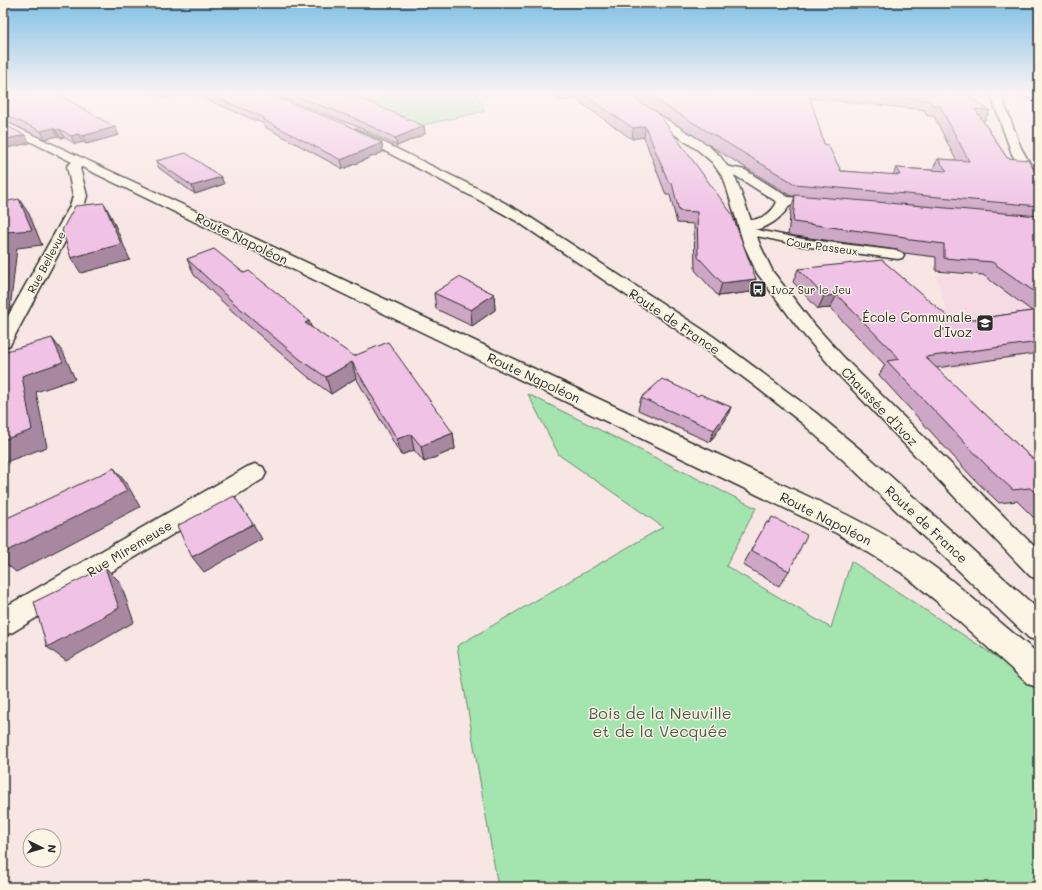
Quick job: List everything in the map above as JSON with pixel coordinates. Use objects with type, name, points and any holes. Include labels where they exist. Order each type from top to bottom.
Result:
[{"type":"main road","name":"Route Napoléon","points":[[25,135],[750,480],[866,537],[930,580],[1017,657],[1039,673]]},
{"type":"main road","name":"Route de France","points":[[360,135],[418,162],[523,219],[713,346],[762,381],[809,418],[860,462],[1039,628]]},
{"type":"main road","name":"Chaussée d'Ivoz","points":[[683,135],[702,147],[716,159],[725,170],[730,179],[746,229],[765,273],[805,325],[832,356],[1039,568]]},
{"type":"main road","points":[[1011,135],[1030,176],[1039,189]]},
{"type":"main road","name":"Rue Bellevue","points":[[3,341],[77,206],[80,196],[73,166],[82,162]]},
{"type":"main road","points":[[725,170],[740,173],[785,201],[840,206]]},
{"type":"main road","points":[[746,229],[763,224],[783,205],[785,201]]},
{"type":"main road","name":"Rue Miremeuse","points":[[3,623],[255,473]]},
{"type":"lane","name":"Cour Passeux","points":[[746,229],[776,239],[813,246],[898,255]]},
{"type":"shaded area","name":"École Communale d'Ivoz","points":[[1039,251],[1039,353],[944,370],[914,336],[946,309],[936,275],[975,275],[964,260]]},
{"type":"green space","name":"Bois de la Neuville et de la Vecquée","points":[[528,394],[756,508],[726,566],[831,628],[851,561],[1039,685],[1039,887],[498,887],[457,646],[663,527],[559,455]]},
{"type":"building","points":[[3,135],[25,135],[3,140]]},
{"type":"building","points":[[292,135],[366,135],[382,143],[341,160]]},
{"type":"building","points":[[388,135],[403,135],[395,138]]},
{"type":"building","points":[[649,135],[674,135],[732,214],[756,279],[722,283],[698,257],[697,212],[679,211],[672,183],[669,183]]},
{"type":"building","points":[[713,135],[821,135],[824,144],[828,145],[841,171],[900,175],[896,168],[947,171],[938,159],[969,161],[955,135],[992,135],[1007,158],[1028,160],[1039,178],[1039,206],[795,184]]},
{"type":"building","points":[[186,153],[221,177],[192,186],[156,161]]},
{"type":"building","points":[[795,195],[1039,216],[1039,295],[992,262],[944,258],[944,244],[911,240],[905,237],[793,222]]},
{"type":"building","points":[[19,199],[32,230],[6,232],[3,251],[3,202]]},
{"type":"building","points":[[104,203],[121,244],[71,258],[62,230],[75,206]]},
{"type":"building","points":[[214,249],[244,273],[249,271],[309,321],[305,323],[354,356],[388,342],[453,433],[421,446],[411,434],[397,439],[352,362],[326,377],[301,360],[235,304],[187,259]]},
{"type":"building","points":[[882,260],[954,322],[1039,310],[1039,342],[925,357],[1039,465],[1039,496],[1030,488],[1013,490],[986,465],[887,361],[900,359],[837,295],[824,296],[798,269]]},
{"type":"building","points":[[459,277],[494,294],[471,310],[434,293]]},
{"type":"building","points":[[52,338],[63,362],[22,376],[32,430],[3,440],[3,352]]},
{"type":"building","points":[[662,379],[698,396],[700,394],[731,407],[714,430],[641,398]]},
{"type":"building","points":[[114,468],[127,491],[3,553],[3,520]]},
{"type":"building","points":[[234,496],[253,524],[192,557],[177,526]]},
{"type":"building","points":[[772,517],[807,535],[789,571],[751,550],[767,522],[769,523]]},
{"type":"building","points":[[105,567],[119,608],[47,647],[34,602]]},
{"type":"place","name":"Ivoz Sur le Jeu","points":[[758,289]]},
{"type":"place","name":"École Communale d'Ivoz","points":[[985,323]]}]
